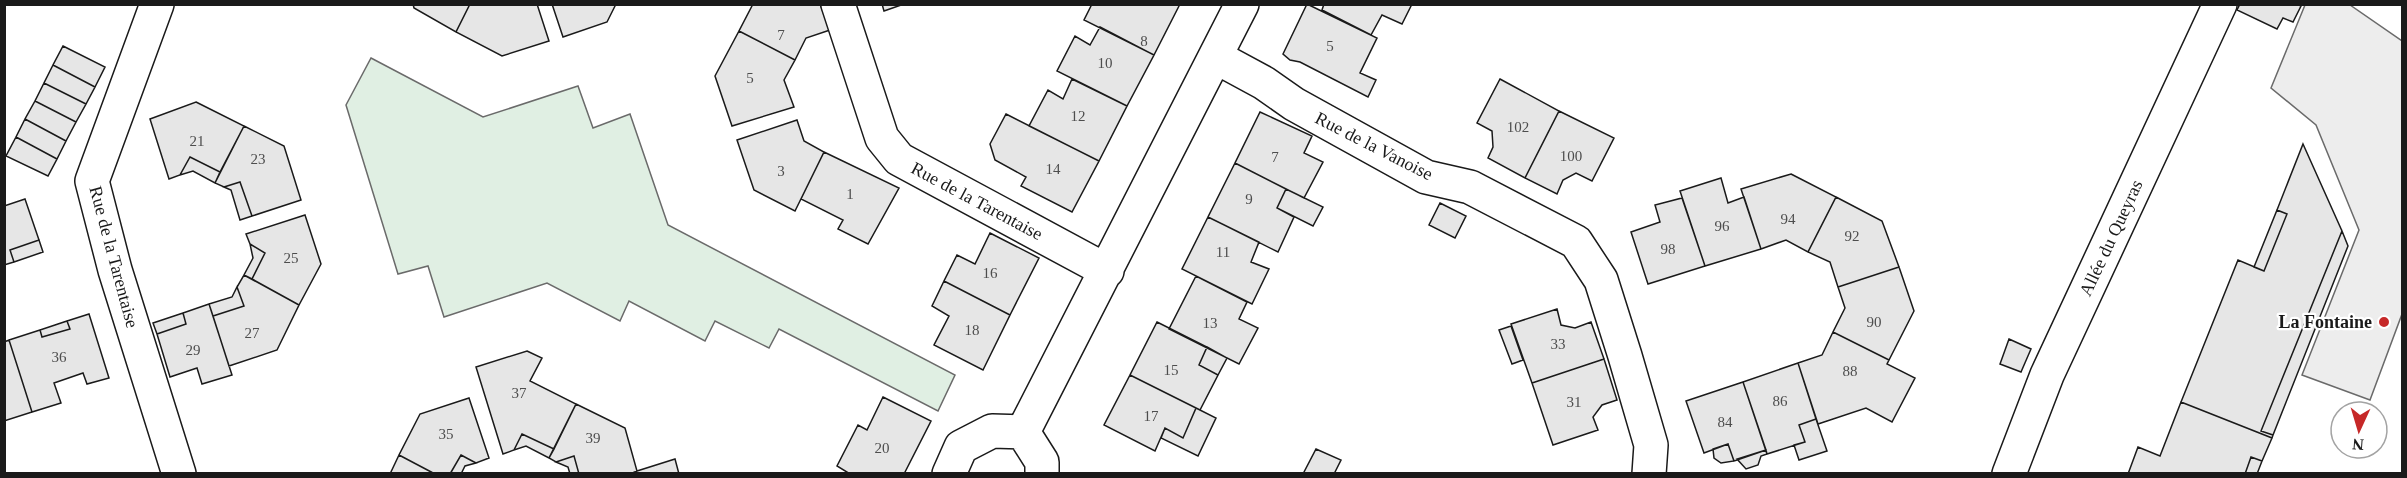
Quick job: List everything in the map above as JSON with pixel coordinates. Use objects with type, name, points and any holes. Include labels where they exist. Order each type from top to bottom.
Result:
[{"type":"street","name":"Rue de la Tarentaise","points":[[838,4],[882,138],[899,159],[1107,271]]},
{"type":"street","points":[[1023,432],[1242,4]]},
{"type":"street","name":"Allée du Queyras","points":[[2009,474],[2047,375],[2220,4]]},
{"type":"street","name":"Rue de la Tarentaise","points":[[153,6],[92,181],[115,270],[179,474]]},
{"type":"street","name":"Rue de la Vanoise","points":[[1216,57],[1264,82],[1294,104],[1426,177],[1470,187],[1576,242],[1601,280],[1625,356],[1651,445],[1649,474]]},
{"type":"street","points":[[948,474],[961,447],[992,431],[1023,432]]},
{"type":"street","points":[[1023,432],[1042,462],[1042,474]]},
{"type":"green space","points":[[371,58],[483,117],[578,86],[593,128],[630,114],[668,225],[955,375],[938,411],[779,329],[769,348],[715,321],[705,341],[629,301],[620,321],[547,283],[444,317],[428,266],[398,274],[346,105]]},
{"type":"shaded area","points":[[2305,5],[2350,5],[2402,41],[2402,314],[2370,400],[2302,375],[2359,230],[2316,125],[2271,88]]},
{"type":"building","points":[[413,4],[470,4],[456,32],[414,8]]},
{"type":"building","points":[[470,4],[537,4],[549,41],[502,56],[456,32]]},
{"type":"building","points":[[552,4],[616,4],[607,22],[563,37]]},
{"type":"building","points":[[753,4],[820,4],[830,30],[806,38],[795,60],[739,31]]},
{"type":"building","points":[[882,4],[904,4],[884,11]]},
{"type":"building","points":[[1092,4],[1180,4],[1154,55],[1084,20]]},
{"type":"building","points":[[1307,4],[1377,38],[1360,73],[1376,80],[1368,97],[1300,62],[1290,60],[1283,54]]},
{"type":"building","points":[[1324,4],[1412,4],[1402,24],[1382,15],[1371,35],[1322,10]]},
{"type":"building","points":[[2240,4],[2297,4],[2301,6],[2293,22],[2283,18],[2277,29],[2237,10]]},
{"type":"building","points":[[1100,27],[1154,55],[1127,106],[1057,71],[1075,36],[1090,45]]},
{"type":"building","points":[[739,31],[795,60],[784,80],[794,107],[732,126],[715,76]]},
{"type":"building","points":[[63,46],[105,67],[95,87],[53,65]]},
{"type":"building","points":[[53,65],[95,87],[86,104],[44,83]]},
{"type":"building","points":[[1072,79],[1127,106],[1099,161],[1029,126],[1048,90],[1063,99]]},
{"type":"building","points":[[1500,79],[1559,111],[1525,178],[1488,158],[1493,147],[1492,131],[1477,123]]},
{"type":"building","points":[[44,83],[86,104],[76,122],[35,101]]},
{"type":"building","points":[[35,101],[76,122],[66,141],[25,119]]},
{"type":"building","points":[[196,102],[244,126],[220,172],[190,157],[180,175],[169,179],[150,119]]},
{"type":"building","points":[[1559,111],[1614,138],[1592,181],[1576,173],[1563,180],[1557,194],[1525,178]]},
{"type":"building","points":[[1260,112],[1312,136],[1304,153],[1323,162],[1304,198],[1235,163]]},
{"type":"building","points":[[1006,114],[1099,161],[1072,212],[1021,186],[1026,177],[995,160],[990,144]]},
{"type":"building","points":[[25,119],[66,141],[57,159],[16,137]]},
{"type":"building","points":[[797,120],[804,141],[824,152],[795,211],[754,190],[737,140]]},
{"type":"building","points":[[244,126],[284,146],[301,200],[252,216],[240,182],[224,187],[215,183]]},
{"type":"building","points":[[16,137],[57,159],[48,176],[6,156]]},
{"type":"building","points":[[2303,144],[2342,231],[2261,431],[2273,435],[2272,438],[2181,402],[2238,260],[2264,271],[2287,214],[2277,210]]},
{"type":"building","points":[[824,152],[899,188],[868,244],[838,229],[843,220],[801,199]]},
{"type":"building","points":[[190,157],[220,172],[215,183],[193,171],[180,175]]},
{"type":"building","points":[[1235,163],[1286,189],[1277,208],[1294,217],[1278,252],[1208,217]]},
{"type":"building","points":[[1791,174],[1836,197],[1808,252],[1786,240],[1761,249],[1741,189]]},
{"type":"building","points":[[1721,178],[1728,203],[1744,197],[1761,249],[1705,266],[1680,191]]},
{"type":"building","points":[[240,182],[252,216],[240,220],[231,190],[224,187]]},
{"type":"building","points":[[1286,189],[1323,207],[1313,226],[1277,208]]},
{"type":"building","points":[[1836,197],[1882,221],[1899,267],[1838,287],[1830,262],[1808,252]]},
{"type":"building","points":[[1682,198],[1705,266],[1648,284],[1631,232],[1660,222],[1655,205]]},
{"type":"building","points":[[25,199],[39,240],[10,250],[14,262],[4,265],[4,206]]},
{"type":"building","points":[[1440,203],[1466,216],[1455,238],[1429,225]]},
{"type":"building","points":[[2277,210],[2287,214],[2264,271],[2254,267]]},
{"type":"building","points":[[305,215],[321,264],[299,305],[252,279],[265,253],[250,244],[246,234]]},
{"type":"building","points":[[1208,217],[1259,242],[1251,262],[1269,269],[1252,304],[1182,269]]},
{"type":"building","points":[[2342,231],[2348,246],[2273,435],[2261,431]]},
{"type":"building","points":[[990,233],[1039,258],[1010,315],[944,281],[957,255],[975,264]]},
{"type":"building","points":[[39,240],[43,252],[14,262],[10,250]]},
{"type":"building","points":[[250,244],[265,253],[252,279],[244,275],[253,258]]},
{"type":"building","points":[[1899,267],[1914,311],[1889,360],[1833,332],[1845,308],[1838,287]]},
{"type":"building","points":[[244,275],[299,305],[277,350],[229,366],[213,316],[244,306],[237,287]]},
{"type":"building","points":[[1196,276],[1247,302],[1239,319],[1258,328],[1239,364],[1169,329]]},
{"type":"building","points":[[944,281],[1010,315],[983,370],[934,345],[949,316],[932,306]]},
{"type":"building","points":[[237,287],[244,306],[213,316],[209,304],[232,297]]},
{"type":"building","points":[[209,304],[232,375],[202,384],[197,368],[170,377],[157,334],[186,324],[183,313]]},
{"type":"building","points":[[1557,309],[1561,325],[1575,328],[1591,322],[1604,359],[1532,383],[1511,324]]},
{"type":"building","points":[[183,313],[186,324],[157,334],[153,323]]},
{"type":"building","points":[[89,314],[109,378],[87,384],[83,373],[54,383],[61,403],[32,412],[9,340],[40,330],[42,337],[70,329],[67,321]]},
{"type":"building","points":[[67,321],[70,329],[42,337],[40,330]]},
{"type":"building","points":[[1157,322],[1207,347],[1199,365],[1218,375],[1200,410],[1130,375]]},
{"type":"building","points":[[1511,326],[1523,360],[1512,364],[1499,330]]},
{"type":"building","points":[[1833,332],[1889,360],[1887,364],[1915,378],[1892,422],[1866,408],[1818,424],[1798,363],[1822,355]]},
{"type":"building","points":[[2009,339],[2031,349],[2021,372],[2000,364]]},
{"type":"building","points":[[9,340],[32,412],[4,421],[4,342]]},
{"type":"building","points":[[1207,347],[1227,358],[1218,375],[1199,365]]},
{"type":"building","points":[[527,351],[542,358],[530,381],[576,404],[554,449],[522,434],[514,450],[503,454],[476,367]]},
{"type":"building","points":[[1604,359],[1617,400],[1602,405],[1593,417],[1598,430],[1553,445],[1532,383]]},
{"type":"building","points":[[1798,363],[1816,419],[1799,425],[1805,442],[1767,454],[1743,382]]},
{"type":"building","points":[[1130,375],[1196,408],[1183,438],[1165,428],[1155,451],[1104,425]]},
{"type":"building","points":[[1743,382],[1766,450],[1734,461],[1728,444],[1704,453],[1686,401]]},
{"type":"building","points":[[883,397],[931,421],[904,474],[850,474],[837,466],[858,425],[867,430]]},
{"type":"building","points":[[469,398],[489,458],[476,463],[461,455],[450,474],[435,474],[399,455],[420,414]]},
{"type":"building","points":[[2181,402],[2272,438],[2262,461],[2251,457],[2245,474],[2128,474],[2138,447],[2160,456]]},
{"type":"building","points":[[576,404],[625,428],[637,471],[630,474],[579,474],[574,456],[556,462],[549,458]]},
{"type":"building","points":[[1196,408],[1216,418],[1198,456],[1161,438],[1165,428],[1183,438]]},
{"type":"building","points":[[1816,419],[1827,451],[1799,460],[1794,445],[1805,442],[1799,425]]},
{"type":"building","points":[[522,434],[554,449],[549,458],[526,446],[514,450]]},
{"type":"building","points":[[1728,444],[1734,461],[1721,463],[1714,458],[1713,449]]},
{"type":"building","points":[[1316,449],[1341,460],[1334,474],[1303,474]]},
{"type":"building","points":[[1766,450],[1767,454],[1761,456],[1758,465],[1746,469],[1737,459]]},
{"type":"building","points":[[399,455],[435,474],[390,474]]},
{"type":"building","points":[[461,455],[476,463],[465,466],[461,474],[450,474]]},
{"type":"building","points":[[574,456],[579,474],[570,474],[568,467],[556,462]]},
{"type":"building","points":[[2251,457],[2262,461],[2257,474],[2245,474]]},
{"type":"building","points":[[675,459],[679,474],[630,474],[637,471]]},
{"type":"place","name":"La Fontaine","points":[[2384,322]]}]
